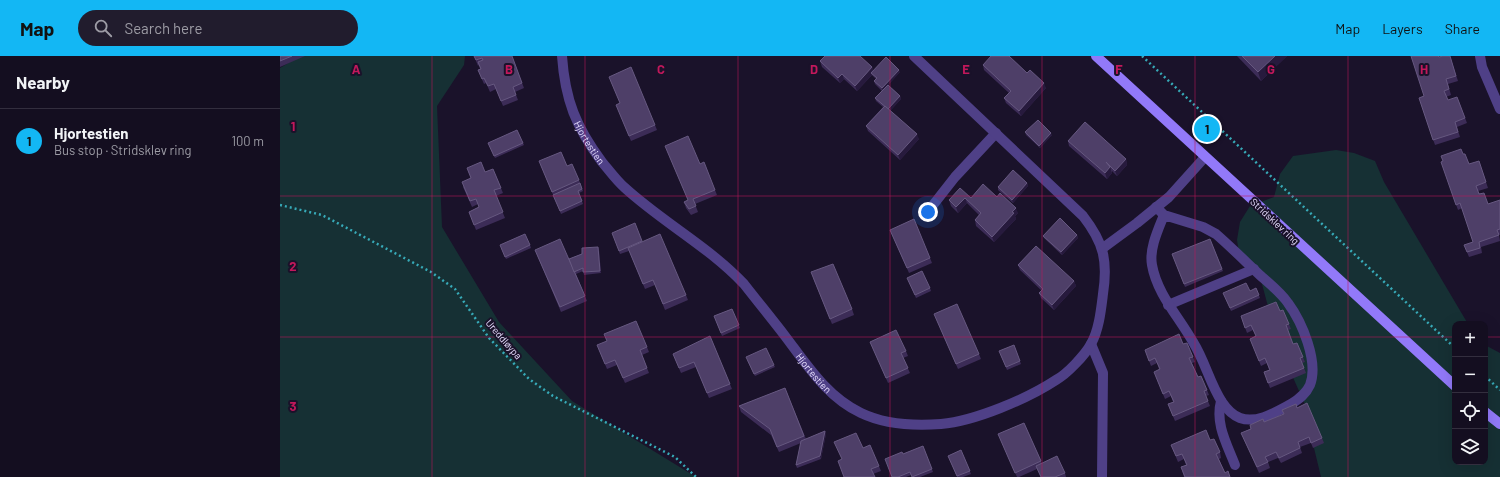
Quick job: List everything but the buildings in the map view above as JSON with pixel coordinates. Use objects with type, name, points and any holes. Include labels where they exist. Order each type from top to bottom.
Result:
[{"type":"street","name":"Hjortestien","points":[[562,56],[568,97],[575,118],[584,136],[609,171],[623,187],[695,240],[730,270],[753,296],[824,386],[842,402],[861,413],[885,421],[915,424],[941,424],[965,420],[1017,401],[1056,380],[1072,367],[1091,344],[1101,313],[1106,272],[1103,248],[1093,228],[1083,216],[914,56]]},
{"type":"street","name":"Stridsklev ring","points":[[1096,56],[1452,383]]},
{"type":"street","points":[[1480,56],[1482,67],[1500,109]]},
{"type":"street","points":[[926,214],[955,177],[996,133]]},
{"type":"street","points":[[1103,248],[1169,197],[1205,157]]},
{"type":"street","points":[[1156,207],[1164,215],[1203,227],[1216,234],[1288,302],[1297,318],[1307,342],[1311,359],[1313,375],[1309,387],[1301,398],[1266,416],[1253,420],[1239,418],[1230,412],[1222,401],[1194,342],[1168,305],[1152,264],[1154,246],[1164,215]]},
{"type":"street","points":[[1168,305],[1254,269]]},
{"type":"street","points":[[1091,344],[1103,374],[1102,477]]},
{"type":"street","points":[[1222,401],[1218,412],[1221,429],[1235,465]]},
{"type":"street","points":[[1488,414],[1500,424]]},
{"type":"path","points":[[1142,56],[1452,345]]},
{"type":"path","name":"Ureddløypa","points":[[280,205],[322,215],[431,272],[455,289],[490,338],[529,379],[553,396],[675,457],[696,477]]},
{"type":"path","points":[[1488,379],[1500,390]]},
{"type":"green space","points":[[300,56],[465,56],[464,65],[437,106],[442,227],[499,322],[572,401],[696,477],[280,477],[280,68]]},
{"type":"green space","points":[[1336,150],[1354,153],[1375,161],[1384,182],[1466,321],[1452,321],[1452,465],[1488,465],[1488,347],[1500,353],[1500,477],[1321,477],[1314,448],[1312,420],[1278,344],[1258,269],[1240,259],[1237,240],[1240,222],[1250,206],[1274,197],[1280,174],[1293,156]]},
{"type":"place","name":"Hjortestien","points":[[1207,129]]}]
